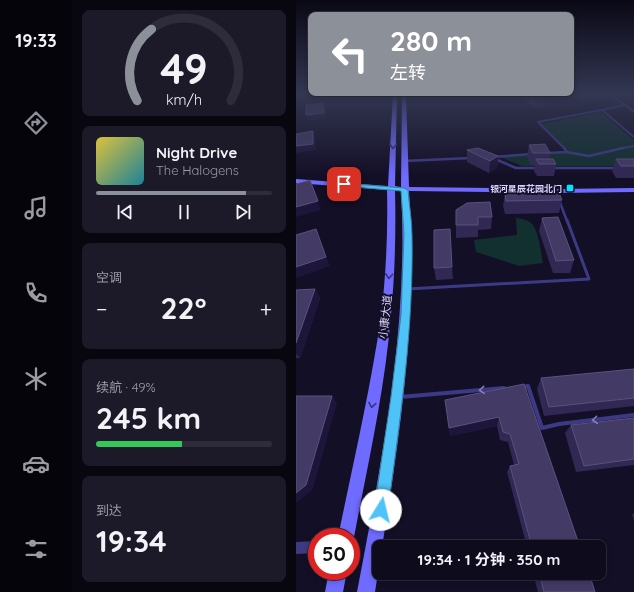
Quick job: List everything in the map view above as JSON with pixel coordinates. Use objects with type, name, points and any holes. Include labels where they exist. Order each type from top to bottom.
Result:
[{"type":"main road","name":"小康大道","points":[[348,528],[372,407],[386,316],[392,235],[391,188],[395,122]]},
{"type":"main road","name":"小康大道","points":[[366,592],[383,496],[397,397],[407,288],[408,234],[404,190],[404,122]]},
{"type":"main road","points":[[296,181],[404,190],[634,190]]},
{"type":"main road","points":[[334,592],[336,580]]},
{"type":"street","points":[[296,548],[308,547]]},
{"type":"lane","points":[[540,122],[538,122],[567,152]]},
{"type":"lane","points":[[616,122],[634,137]]},
{"type":"lane","points":[[544,153],[567,152],[589,156],[634,146]]},
{"type":"lane","points":[[536,154],[490,157],[516,168],[620,168]]},
{"type":"lane","points":[[404,161],[474,158]]},
{"type":"lane","points":[[407,288],[589,279],[556,191]]},
{"type":"lane","points":[[397,397],[528,386],[542,428],[559,424],[634,415]]},
{"type":"green space","points":[[553,122],[612,122],[634,140],[634,166],[522,166],[498,156],[569,152],[541,124]]},
{"type":"green space","points":[[516,218],[524,219],[534,226],[543,263],[519,266],[476,252],[474,240],[517,235]]},
{"type":"building","points":[[313,131],[313,144],[296,146],[296,134]]},
{"type":"building","points":[[545,144],[550,153],[533,153],[529,145]]},
{"type":"building","points":[[478,148],[498,156],[490,161],[467,150]]},
{"type":"building","points":[[536,159],[553,159],[556,164],[539,164]]},
{"type":"building","points":[[616,159],[634,159],[634,166],[621,166]]},
{"type":"building","points":[[310,180],[318,201],[296,207],[296,184]]},
{"type":"building","points":[[559,193],[562,200],[506,201],[505,194]]},
{"type":"building","points":[[490,202],[492,217],[478,217],[478,225],[456,225],[456,210],[467,203]]},
{"type":"building","points":[[558,217],[574,260],[556,261],[542,218]]},
{"type":"building","points":[[316,229],[326,257],[296,267],[296,235]]},
{"type":"building","points":[[450,229],[452,267],[434,268],[434,230]]},
{"type":"building","points":[[315,289],[296,343],[296,290]]},
{"type":"building","points":[[634,369],[634,398],[549,407],[541,378]]},
{"type":"building","points":[[524,384],[578,540],[530,540],[510,466],[519,464],[510,434],[503,432],[499,417],[449,428],[445,400]]},
{"type":"building","points":[[296,396],[332,396],[306,485],[296,493]]},
{"type":"building","points":[[634,418],[634,459],[584,466],[571,425]]},
{"type":"building","points":[[541,580],[591,580],[595,592],[544,592]]},
{"type":"place","name":"银河星辰花园北门","points":[[570,188]]},
{"type":"route","points":[[344,184],[404,190],[408,234],[406,315],[397,397],[381,510]]}]
